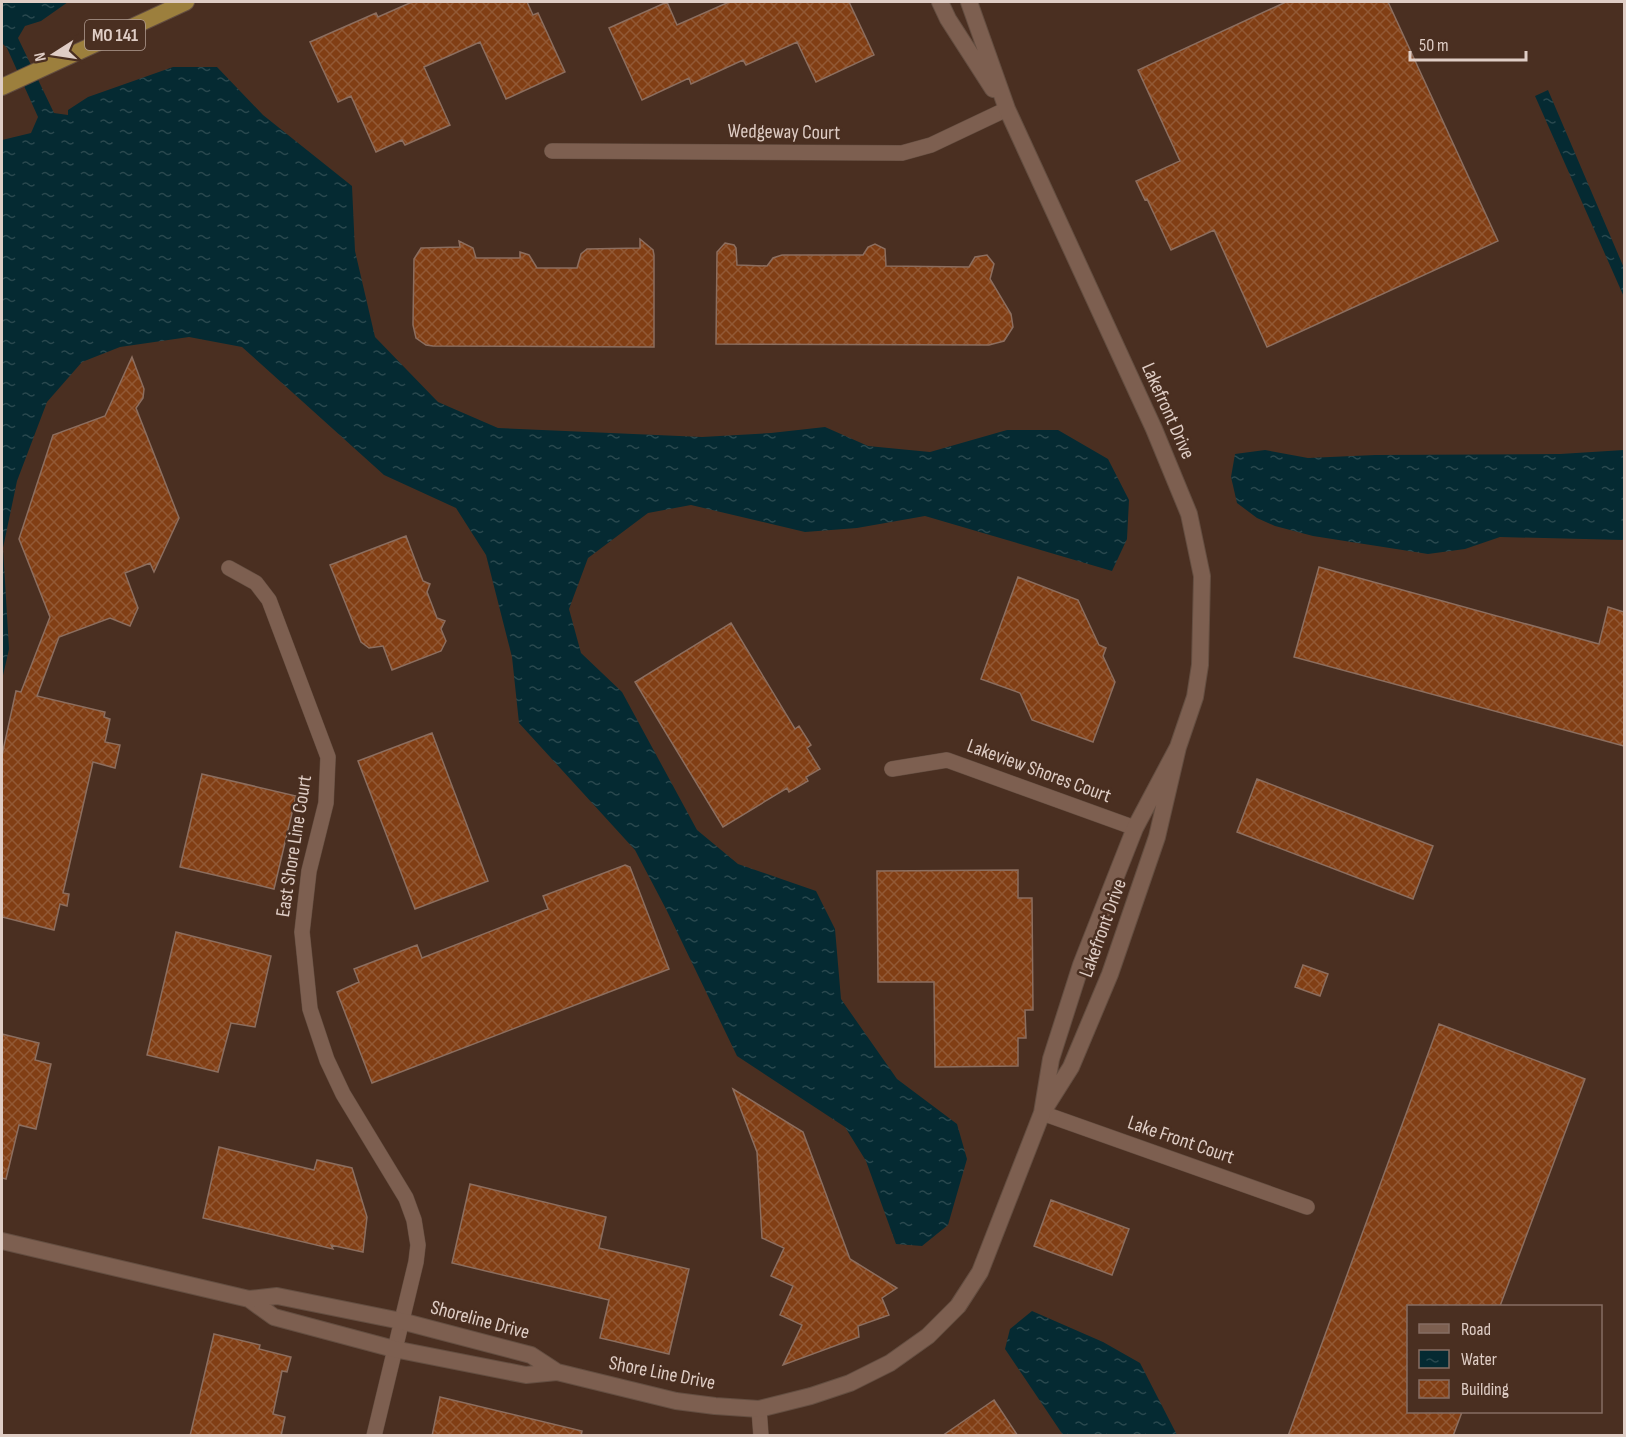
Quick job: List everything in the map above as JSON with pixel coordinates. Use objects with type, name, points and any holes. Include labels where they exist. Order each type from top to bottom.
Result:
[{"type":"highway","name":"MO 141","points":[[6,85],[186,2]]},
{"type":"street","name":"Lakefront Drive","points":[[940,2],[948,19],[1007,109]]},
{"type":"street","name":"Lakefront Drive","points":[[969,2],[1007,109],[1154,429],[1189,514],[1202,576],[1203,636],[1195,697],[1178,747],[1157,837],[1134,910],[1071,1067],[1042,1113]]},
{"type":"street","name":"Wedgeway Court","points":[[552,151],[902,153],[931,145],[1007,109]]},
{"type":"street","name":"East Shore Line Court","points":[[229,568],[256,583],[269,600],[328,757],[326,803],[304,898],[302,932],[305,981],[317,1034],[327,1060],[343,1094],[406,1197],[414,1220],[417,1253],[374,1436]]},
{"type":"street","name":"Lakefront Drive","points":[[759,1409],[850,1383],[890,1362],[928,1336],[958,1306],[980,1272],[1042,1113],[1051,1059],[1081,965],[1135,828],[1178,747]]},
{"type":"street","name":"Lakeview Shores Court","points":[[892,769],[947,760],[1135,828]]},
{"type":"street","name":"Lake Front Court","points":[[1042,1113],[1307,1207]]},
{"type":"street","name":"Shoreline Drive","points":[[2,1241],[249,1299],[277,1296],[401,1320],[531,1355],[557,1372]]},
{"type":"street","name":"Shoreline Drive","points":[[249,1299],[273,1317],[394,1349],[526,1375],[557,1372]]},
{"type":"street","name":"Shore Line Drive","points":[[557,1372],[675,1401],[759,1409]]},
{"type":"street","points":[[759,1409],[761,1436]]},
{"type":"water","points":[[2,2],[68,2],[41,21],[25,26],[18,38],[54,113],[68,115],[68,110],[88,97],[173,67],[217,67],[263,115],[352,186],[355,251],[375,337],[438,402],[498,428],[702,437],[825,427],[868,446],[930,452],[1007,430],[1058,430],[1108,459],[1129,500],[1127,539],[1112,571],[925,516],[857,528],[805,532],[691,505],[648,513],[588,558],[569,609],[581,653],[622,692],[697,830],[738,864],[816,891],[835,929],[841,999],[897,1079],[957,1124],[967,1159],[948,1225],[922,1246],[896,1244],[866,1161],[845,1127],[737,1056],[635,850],[519,723],[512,657],[486,555],[456,508],[384,475],[242,347],[189,337],[120,347],[82,362],[47,402],[17,481],[3,548],[9,649],[2,680],[2,140],[31,133],[38,117],[7,48],[2,43]]},
{"type":"water","points":[[1548,90],[1624,268],[1624,297],[1535,96]]},
{"type":"water","points":[[1265,450],[1308,458],[1375,455],[1560,454],[1624,450],[1624,540],[1500,537],[1465,549],[1428,554],[1313,536],[1275,526],[1257,518],[1237,503],[1231,477],[1235,454]]},
{"type":"water","points":[[1032,1311],[1103,1342],[1140,1363],[1177,1435],[1063,1435],[1005,1349],[1010,1329]]},
{"type":"building","points":[[412,2],[527,2],[533,15],[538,13],[565,72],[506,99],[480,42],[424,67],[450,125],[405,145],[402,140],[376,152],[351,96],[338,102],[310,42],[376,13],[378,17]]},
{"type":"building","points":[[667,2],[677,25],[729,2],[849,2],[874,55],[816,82],[797,42],[746,65],[743,60],[691,84],[689,78],[642,100],[609,28]]},
{"type":"building","points":[[1286,2],[1388,2],[1498,241],[1267,347],[1214,230],[1171,250],[1136,181],[1180,161],[1138,70]]},
{"type":"building","points":[[640,239],[653,250],[654,255],[654,347],[433,346],[426,345],[416,338],[413,325],[414,259],[421,248],[460,247],[459,241],[473,248],[476,258],[520,258],[520,252],[529,255],[537,268],[577,268],[581,254],[587,249],[640,248]]},
{"type":"building","points":[[725,243],[734,245],[736,248],[737,265],[767,266],[773,258],[782,255],[863,255],[868,247],[875,244],[885,249],[886,266],[969,267],[975,257],[987,255],[994,264],[990,279],[1011,314],[1013,327],[1004,341],[989,345],[716,344],[717,252]]},
{"type":"building","points":[[132,357],[144,389],[143,398],[136,408],[179,518],[154,572],[150,563],[125,573],[138,608],[130,626],[110,618],[59,637],[37,696],[105,712],[104,717],[110,719],[105,742],[120,745],[115,768],[93,762],[63,893],[69,894],[67,906],[60,904],[54,930],[2,917],[2,755],[16,691],[21,692],[50,617],[19,539],[53,435],[105,416]]},
{"type":"building","points":[[406,536],[423,581],[430,584],[427,592],[437,618],[445,621],[441,629],[446,641],[441,651],[392,670],[383,646],[369,648],[361,642],[330,565]]},
{"type":"building","points":[[1319,567],[1599,644],[1608,607],[1624,612],[1624,746],[1294,657]]},
{"type":"building","points":[[1018,577],[1078,600],[1099,645],[1106,648],[1103,656],[1115,682],[1093,742],[1032,720],[1020,693],[981,679]]},
{"type":"building","points":[[731,623],[795,729],[799,726],[811,745],[807,748],[820,769],[806,777],[808,781],[789,792],[787,788],[723,827],[635,682]]},
{"type":"building","points":[[432,733],[488,881],[415,909],[358,761]]},
{"type":"building","points":[[202,774],[296,796],[274,889],[180,867]]},
{"type":"building","points":[[1257,779],[1433,846],[1413,899],[1237,832]]},
{"type":"building","points":[[625,865],[630,867],[669,969],[372,1083],[337,992],[359,982],[354,969],[417,945],[422,958],[548,909],[543,896]]},
{"type":"building","points":[[1018,870],[1018,898],[1032,898],[1033,1010],[1025,1010],[1026,1038],[1018,1038],[1018,1066],[935,1067],[934,982],[878,982],[877,871]]},
{"type":"building","points":[[176,932],[271,956],[255,1027],[231,1023],[218,1072],[147,1055]]},
{"type":"building","points":[[1303,965],[1328,974],[1320,996],[1295,987]]},
{"type":"building","points":[[1439,1024],[1585,1079],[1500,1305],[1407,1305],[1407,1413],[1462,1413],[1453,1436],[1288,1436]]},
{"type":"building","points":[[2,1034],[39,1043],[35,1060],[51,1064],[36,1129],[19,1125],[6,1179],[2,1178]]},
{"type":"building","points":[[733,1089],[803,1132],[850,1259],[897,1288],[882,1298],[889,1315],[858,1326],[859,1337],[783,1365],[802,1325],[780,1315],[793,1286],[771,1276],[784,1248],[762,1238],[757,1152]]},
{"type":"building","points":[[219,1147],[314,1170],[317,1160],[352,1168],[367,1217],[363,1252],[331,1245],[333,1249],[203,1218]]},
{"type":"building","points":[[470,1184],[606,1217],[599,1248],[689,1269],[669,1354],[600,1338],[609,1300],[452,1263]]},
{"type":"building","points":[[1051,1200],[1129,1229],[1112,1275],[1034,1246]]},
{"type":"building","points":[[214,1334],[260,1345],[259,1349],[291,1357],[287,1372],[282,1371],[273,1414],[285,1417],[281,1436],[190,1436]]},
{"type":"building","points":[[440,1397],[582,1431],[581,1436],[432,1436]]},
{"type":"building","points":[[994,1400],[1018,1436],[942,1436]]}]
